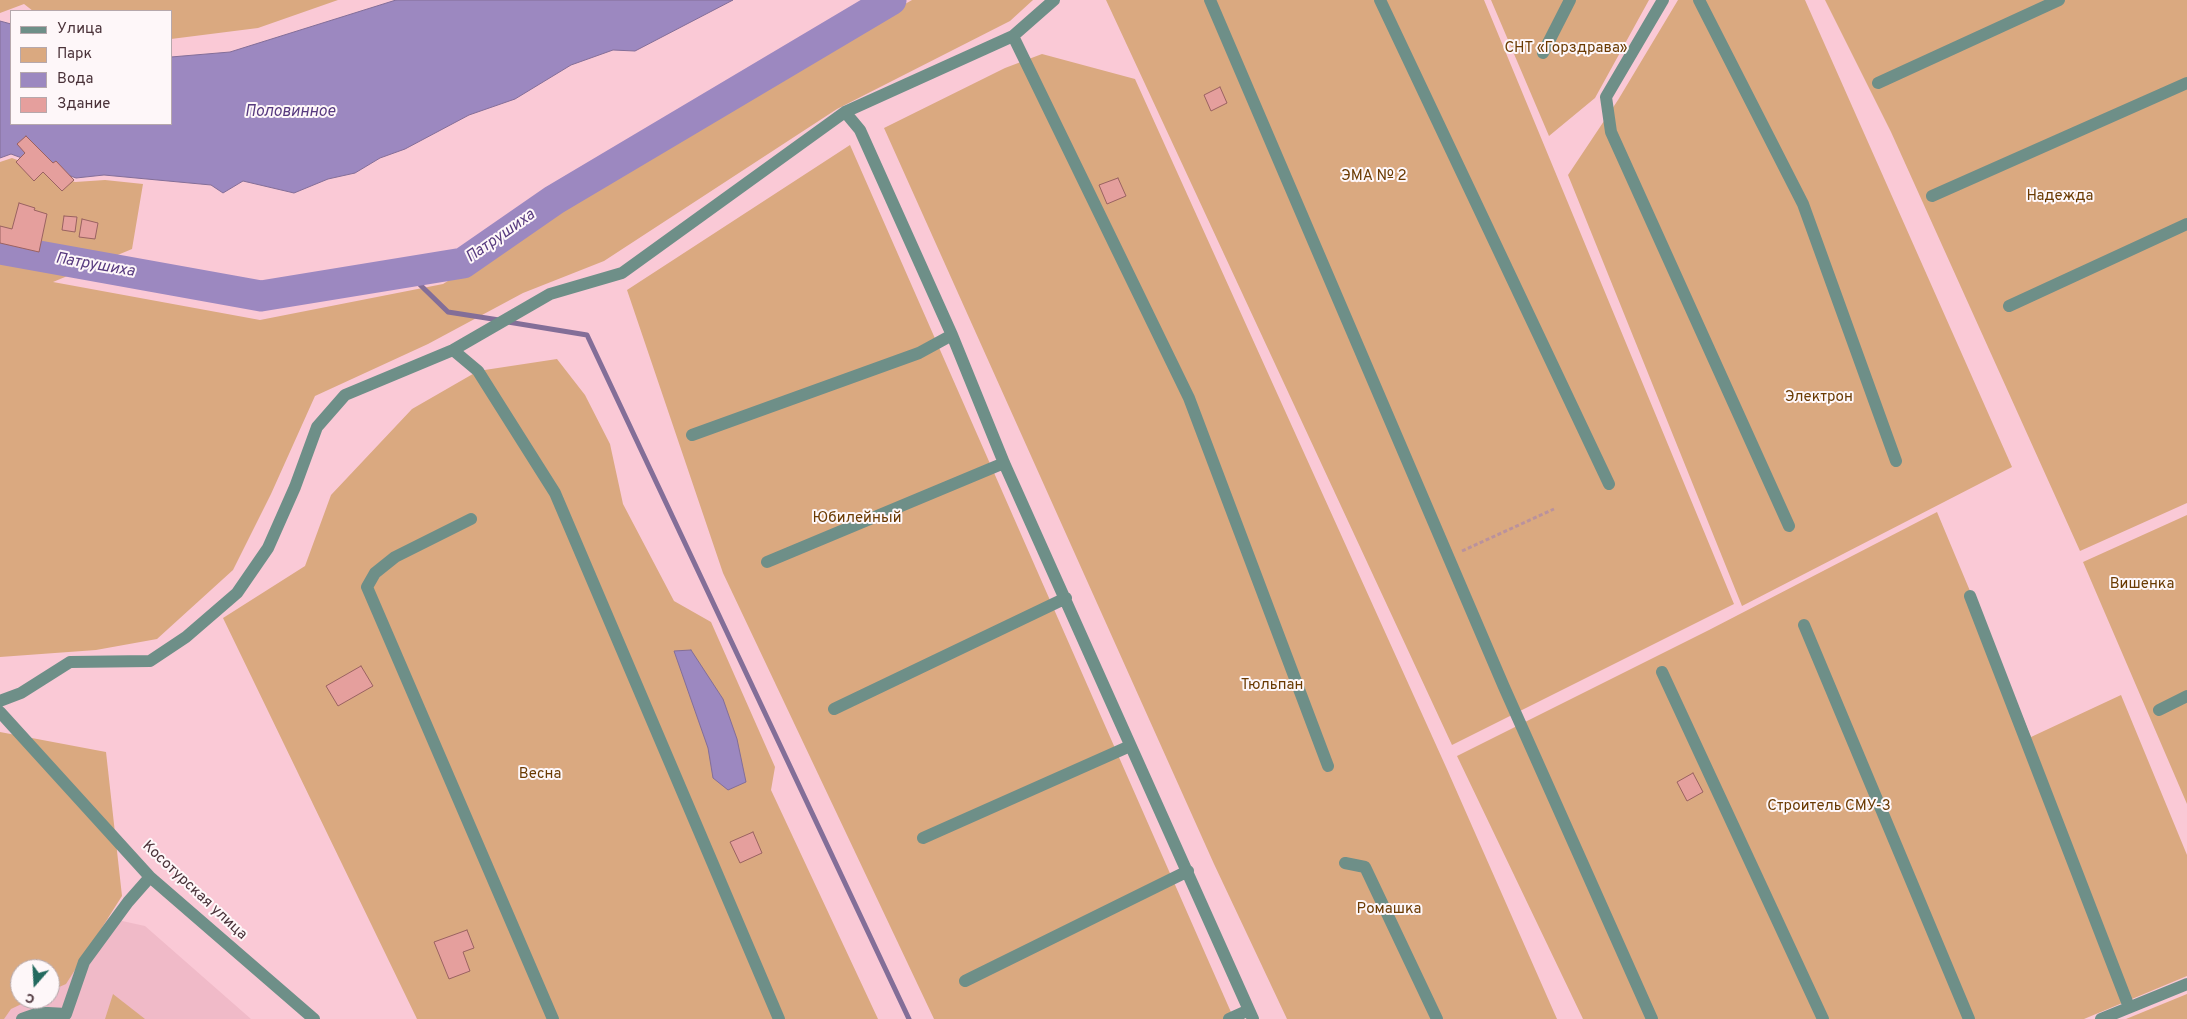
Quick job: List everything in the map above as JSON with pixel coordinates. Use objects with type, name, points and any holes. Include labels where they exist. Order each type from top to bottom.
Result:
[{"type":"street","points":[[0,701],[21,693],[70,662],[150,661],[186,637],[237,593],[268,548],[295,486],[317,428],[345,395],[453,350],[550,294],[622,273],[845,112],[1013,36],[1054,0]]},
{"type":"street","points":[[1210,0],[1450,557],[1504,688],[1652,1019]]},
{"type":"street","points":[[1380,0],[1610,484]]},
{"type":"street","points":[[1543,53],[1570,0]]},
{"type":"street","points":[[1663,0],[1606,97],[1611,132],[1789,526]]},
{"type":"street","points":[[1699,0],[1802,204],[1896,461]]},
{"type":"street","points":[[1878,82],[2059,0]]},
{"type":"street","points":[[1013,36],[1189,398],[1328,766]]},
{"type":"street","points":[[1932,196],[2187,83]]},
{"type":"street","points":[[845,112],[860,130],[952,335],[1004,463],[1251,1015],[1229,1019]]},
{"type":"street","points":[[2009,306],[2187,224]]},
{"type":"street","points":[[692,435],[919,353],[952,335]]},
{"type":"street","points":[[453,350],[478,371],[555,493],[779,1019]]},
{"type":"street","points":[[767,562],[1004,463]]},
{"type":"street","points":[[471,519],[395,557],[375,572],[367,587],[553,1019]]},
{"type":"street","points":[[1970,596],[2129,1007]]},
{"type":"street","points":[[834,709],[1066,598]]},
{"type":"street","points":[[1804,625],[1969,1019]]},
{"type":"street","points":[[1662,672],[1823,1019]]},
{"type":"street","points":[[2159,710],[2187,696]]},
{"type":"street","name":"Косотурская улица","points":[[0,712],[150,877],[314,1019]]},
{"type":"street","points":[[924,838],[1130,746]]},
{"type":"street","points":[[1345,863],[1365,867],[1437,1019]]},
{"type":"street","points":[[965,981],[1188,871]]},
{"type":"street","points":[[22,1019],[32,1015],[66,1014],[84,962],[128,902],[150,877]]},
{"type":"street","points":[[2101,1019],[2187,984]]},
{"type":"path","points":[[1450,557],[1554,508]]},
{"type":"shaded area","points":[[54,906],[145,926],[251,1019],[0,1019],[0,973],[10,961],[10,1009],[60,1009],[60,959],[11,959]]},
{"type":"green space","points":[[0,0],[338,0],[258,28],[172,39],[172,10],[32,10],[24,4],[0,13]]},
{"type":"green space","points":[[912,0],[1033,0],[1010,21],[837,109],[604,261],[523,293],[428,344],[315,396],[271,494],[233,570],[157,639],[96,650],[0,657],[0,162],[12,158],[75,182],[105,180],[143,184],[132,249],[53,282],[260,320],[443,284],[777,78]]},
{"type":"green space","name":"ЭМА № 2","points":[[1106,0],[1484,0],[1734,604],[1452,745]]},
{"type":"green space","name":"СНТ «Горздрава»","points":[[1491,0],[1649,0],[1595,98],[1549,136]]},
{"type":"green space","name":"Электрон","points":[[1678,0],[1805,0],[2012,467],[1742,606],[1568,175],[1618,100]]},
{"type":"green space","name":"Надежда","points":[[1825,0],[2187,0],[2187,503],[2080,551],[1891,132]]},
{"type":"green space","name":"Тюльпан","points":[[1042,54],[1135,79],[1446,767],[1557,1019],[1287,1019],[1214,864],[884,128],[1005,68]]},
{"type":"green space","name":"Юбилейный","points":[[850,145],[1234,1019],[934,1019],[723,573],[627,290]]},
{"type":"green space","name":"Весна","points":[[557,359],[585,395],[610,444],[623,504],[674,601],[711,622],[775,767],[771,790],[878,1019],[417,1019],[223,618],[305,566],[331,495],[412,409],[478,371]]},
{"type":"green space","name":"Строитель СМУ-3","points":[[1937,512],[2031,737],[2121,695],[2187,855],[2187,976],[2084,1019],[1583,1019],[1457,756],[1709,630]]},
{"type":"green space","name":"Вишенка","points":[[2187,515],[2187,804],[2083,562]]},
{"type":"green space","points":[[0,732],[106,752],[122,896],[66,984],[60,987],[60,959],[10,959],[11,1009],[4,1019],[0,1019]]},
{"type":"green space","points":[[113,994],[145,1019],[105,1019]]},
{"type":"green space","points":[[2187,994],[2187,1019],[2126,1019]]},
{"type":"water","name":"Половинное","points":[[396,0],[733,0],[635,51],[613,50],[571,65],[515,99],[469,115],[405,149],[380,158],[355,173],[328,179],[294,193],[243,181],[223,193],[211,185],[104,175],[76,178],[11,154],[0,158],[0,21],[10,24],[10,125],[172,125],[172,57],[230,52]]},
{"type":"water","points":[[691,650],[723,699],[737,739],[746,782],[728,790],[713,778],[708,748],[674,651]]},
{"type":"building","points":[[1220,87],[1227,103],[1211,111],[1204,95]]},
{"type":"building","points":[[26,136],[53,163],[56,161],[74,180],[62,191],[43,172],[34,181],[16,162],[25,153],[17,144]]},
{"type":"building","points":[[1118,178],[1126,196],[1107,204],[1099,185]]},
{"type":"building","points":[[19,203],[47,214],[39,252],[0,243],[0,226],[12,229]]},
{"type":"building","points":[[64,216],[77,217],[75,232],[62,230]]},
{"type":"building","points":[[82,219],[98,223],[95,239],[79,237]]},
{"type":"building","points":[[361,666],[373,686],[338,706],[326,686]]},
{"type":"building","points":[[1693,773],[1703,792],[1687,801],[1677,782]]},
{"type":"building","points":[[753,832],[762,853],[740,863],[730,842]]},
{"type":"building","points":[[467,930],[474,948],[463,952],[470,971],[449,979],[434,942]]},
{"type":"waterway","name":"Патрушиха","points":[[0,249],[261,296],[463,263],[554,200],[891,0]]},
{"type":"waterway","points":[[407,272],[448,312],[499,320]]},
{"type":"waterway","points":[[508,322],[587,335],[909,1019]]},
{"type":"park label","name":"Ромашка","points":[[1389,910]]}]
